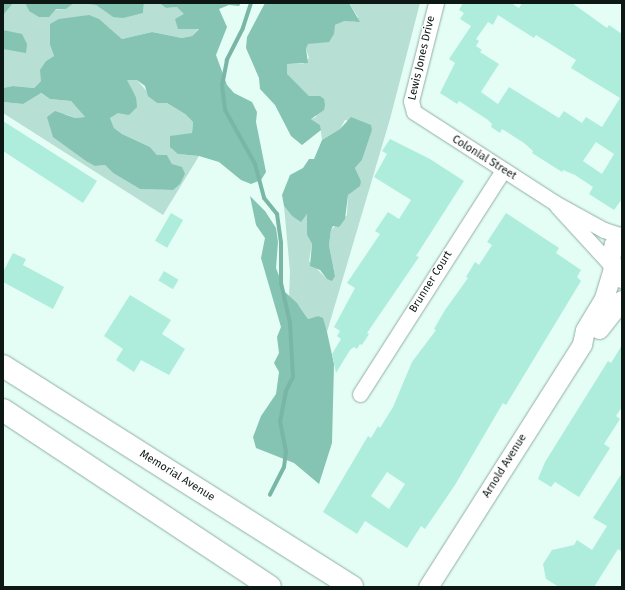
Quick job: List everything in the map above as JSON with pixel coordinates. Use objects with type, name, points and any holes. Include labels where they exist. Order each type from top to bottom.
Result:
[{"type":"main road","name":"Memorial Avenue","points":[[3,366],[352,587]]},
{"type":"main road","points":[[3,410],[270,587]]},
{"type":"street","name":"Lewis Jones Drive","points":[[414,112],[411,100],[436,3]]},
{"type":"street","name":"Colonial Street","points":[[414,112],[555,203],[604,230],[622,236]]},
{"type":"street","name":"Brunner Court","points":[[360,394],[503,170]]},
{"type":"street","name":"Colonial Street","points":[[555,203],[570,223],[616,271]]},
{"type":"street","name":"Arnold Avenue","points":[[428,587],[582,344],[585,330],[604,298],[616,271],[612,248],[622,236]]},
{"type":"street","name":"Arnold Avenue","points":[[582,344],[594,335],[622,300]]},
{"type":"green space","points":[[3,3],[25,3],[29,11],[66,9],[74,3],[96,5],[113,17],[143,13],[144,3],[159,3],[166,8],[177,7],[185,14],[178,29],[199,28],[192,36],[182,38],[152,32],[122,39],[107,26],[50,45],[54,56],[46,61],[41,81],[34,88],[13,86],[3,88]]},
{"type":"green space","points":[[3,3],[13,3],[3,15]]},
{"type":"green space","points":[[25,3],[74,3],[66,9],[56,9],[49,17],[39,17],[29,11]]},
{"type":"green space","points":[[76,3],[144,3],[143,13],[123,18],[113,17],[96,5]]},
{"type":"green space","points":[[159,3],[241,3],[239,6],[229,5],[219,9],[227,27],[216,55],[227,85],[234,93],[252,102],[257,112],[256,122],[266,172],[261,180],[251,184],[241,180],[219,162],[199,156],[178,154],[170,147],[170,136],[192,133],[193,122],[185,114],[167,103],[157,103],[148,96],[145,86],[137,80],[127,80],[136,97],[137,107],[129,115],[118,113],[110,118],[114,128],[122,134],[150,147],[157,155],[167,155],[172,164],[182,167],[185,174],[180,184],[173,190],[140,189],[113,173],[105,165],[95,166],[86,161],[53,137],[47,117],[55,111],[75,118],[85,117],[71,101],[50,99],[41,93],[23,104],[3,102],[3,88],[13,86],[34,88],[41,81],[40,70],[46,61],[54,56],[50,45],[50,24],[59,19],[89,15],[99,19],[122,39],[152,32],[182,38],[192,36],[199,29],[178,29],[175,19],[184,14],[177,7],[166,8]]},
{"type":"green space","points":[[265,3],[349,3],[360,22],[344,21],[335,25],[334,34],[329,42],[308,44],[306,49],[308,63],[287,64],[287,74],[309,96],[320,96],[324,99],[324,110],[311,119],[320,125],[321,130],[302,145],[291,136],[275,105],[260,89],[259,78],[246,48],[247,37]]},
{"type":"green space","points":[[349,3],[420,3],[390,119],[327,332],[318,316],[308,319],[300,307],[289,297],[290,272],[284,206],[292,216],[301,221],[307,214],[307,235],[312,244],[309,261],[327,279],[335,276],[329,245],[331,230],[347,215],[348,195],[361,181],[355,168],[362,160],[372,129],[345,120],[340,129],[322,140],[320,125],[311,119],[316,117],[320,96],[309,96],[286,74],[287,64],[303,64],[309,58],[306,49],[308,44],[318,42],[335,25],[344,20],[355,22],[358,17]]},
{"type":"green space","points":[[3,30],[22,34],[27,44],[26,53],[3,49]]},
{"type":"green space","points":[[126,79],[137,80],[157,103],[167,103],[185,114],[193,122],[192,133],[182,136],[178,154],[199,156],[163,215],[3,113],[3,102],[23,104],[40,93],[50,99],[71,101],[85,117],[75,118],[65,114],[95,166],[105,165],[113,173],[140,189],[173,190],[172,164],[167,155],[157,155],[150,147],[122,134],[114,128],[110,118],[136,97]]},
{"type":"green space","points":[[351,117],[371,125],[372,130],[362,160],[355,168],[361,181],[360,186],[348,195],[345,219],[339,227],[333,226],[331,230],[329,245],[335,276],[332,281],[327,279],[320,270],[310,266],[312,244],[307,235],[307,214],[301,222],[292,216],[284,206],[282,195],[290,175],[303,168],[309,159],[314,159],[322,140],[340,129]]},
{"type":"green space","points":[[250,196],[265,211],[276,228],[278,242],[276,268],[285,292],[297,303],[308,319],[318,316],[323,318],[327,332],[334,364],[332,443],[319,484],[294,463],[256,448],[253,437],[261,416],[276,394],[279,372],[274,363],[279,353],[277,337],[281,327],[261,258],[265,238],[256,225]]},
{"type":"building","points":[[463,3],[511,3],[519,8],[522,3],[572,3],[607,28],[609,25],[622,34],[622,199],[614,210],[589,194],[593,187],[575,175],[563,170],[562,172],[532,153],[533,151],[524,143],[502,129],[500,133],[491,127],[492,124],[488,120],[459,101],[457,104],[440,93],[455,63],[449,59],[471,26],[460,19],[464,13],[459,10]],"holes":[[[498,15],[534,38],[536,35],[576,60],[571,68],[620,98],[602,127],[586,117],[582,123],[564,111],[559,118],[509,87],[498,104],[481,92],[499,64],[480,52],[482,50],[476,46],[479,41],[476,39],[488,22],[493,25]],[[596,142],[614,154],[602,174],[583,161]]]},
{"type":"building","points":[[3,121],[97,181],[83,203],[3,151]]},
{"type":"building","points":[[390,139],[430,159],[464,181],[416,256],[419,257],[367,333],[369,334],[362,345],[360,344],[357,349],[354,347],[350,350],[336,373],[332,354],[341,339],[337,336],[340,331],[334,327],[355,288],[347,283],[380,234],[375,231],[388,212],[399,219],[411,200],[374,177],[387,154],[382,151]]},
{"type":"building","points":[[171,213],[183,220],[167,248],[155,241]]},
{"type":"building","points":[[506,213],[559,248],[556,253],[581,270],[577,277],[581,281],[506,405],[503,403],[455,485],[425,529],[421,526],[407,548],[365,521],[357,534],[323,512],[368,436],[371,438],[378,426],[380,428],[393,407],[412,362],[436,330],[434,329],[445,310],[468,278],[466,277],[475,262],[479,265],[492,245],[487,242]],"holes":[[[387,472],[405,484],[389,509],[371,496]]]},
{"type":"building","points":[[13,253],[26,259],[23,265],[64,287],[53,309],[3,282],[3,272]]},
{"type":"building","points":[[164,271],[179,280],[173,289],[158,280]]},
{"type":"building","points":[[130,295],[171,320],[162,334],[185,349],[169,375],[141,360],[134,372],[116,360],[123,349],[104,336]]},
{"type":"building","points":[[622,345],[622,407],[616,416],[620,419],[604,444],[610,448],[579,497],[555,482],[551,487],[538,479],[545,462],[608,361],[611,363]]},
{"type":"building","points":[[622,473],[622,552],[618,549],[594,587],[559,587],[546,579],[543,564],[552,550],[574,545],[577,540],[592,550],[607,526],[593,518]]},
{"type":"waterway","points":[[251,3],[243,28],[227,60],[222,85],[225,110],[255,164],[264,198],[277,214],[281,243],[281,283],[290,323],[293,377],[286,391],[280,421],[286,451],[284,467],[270,495]]}]
